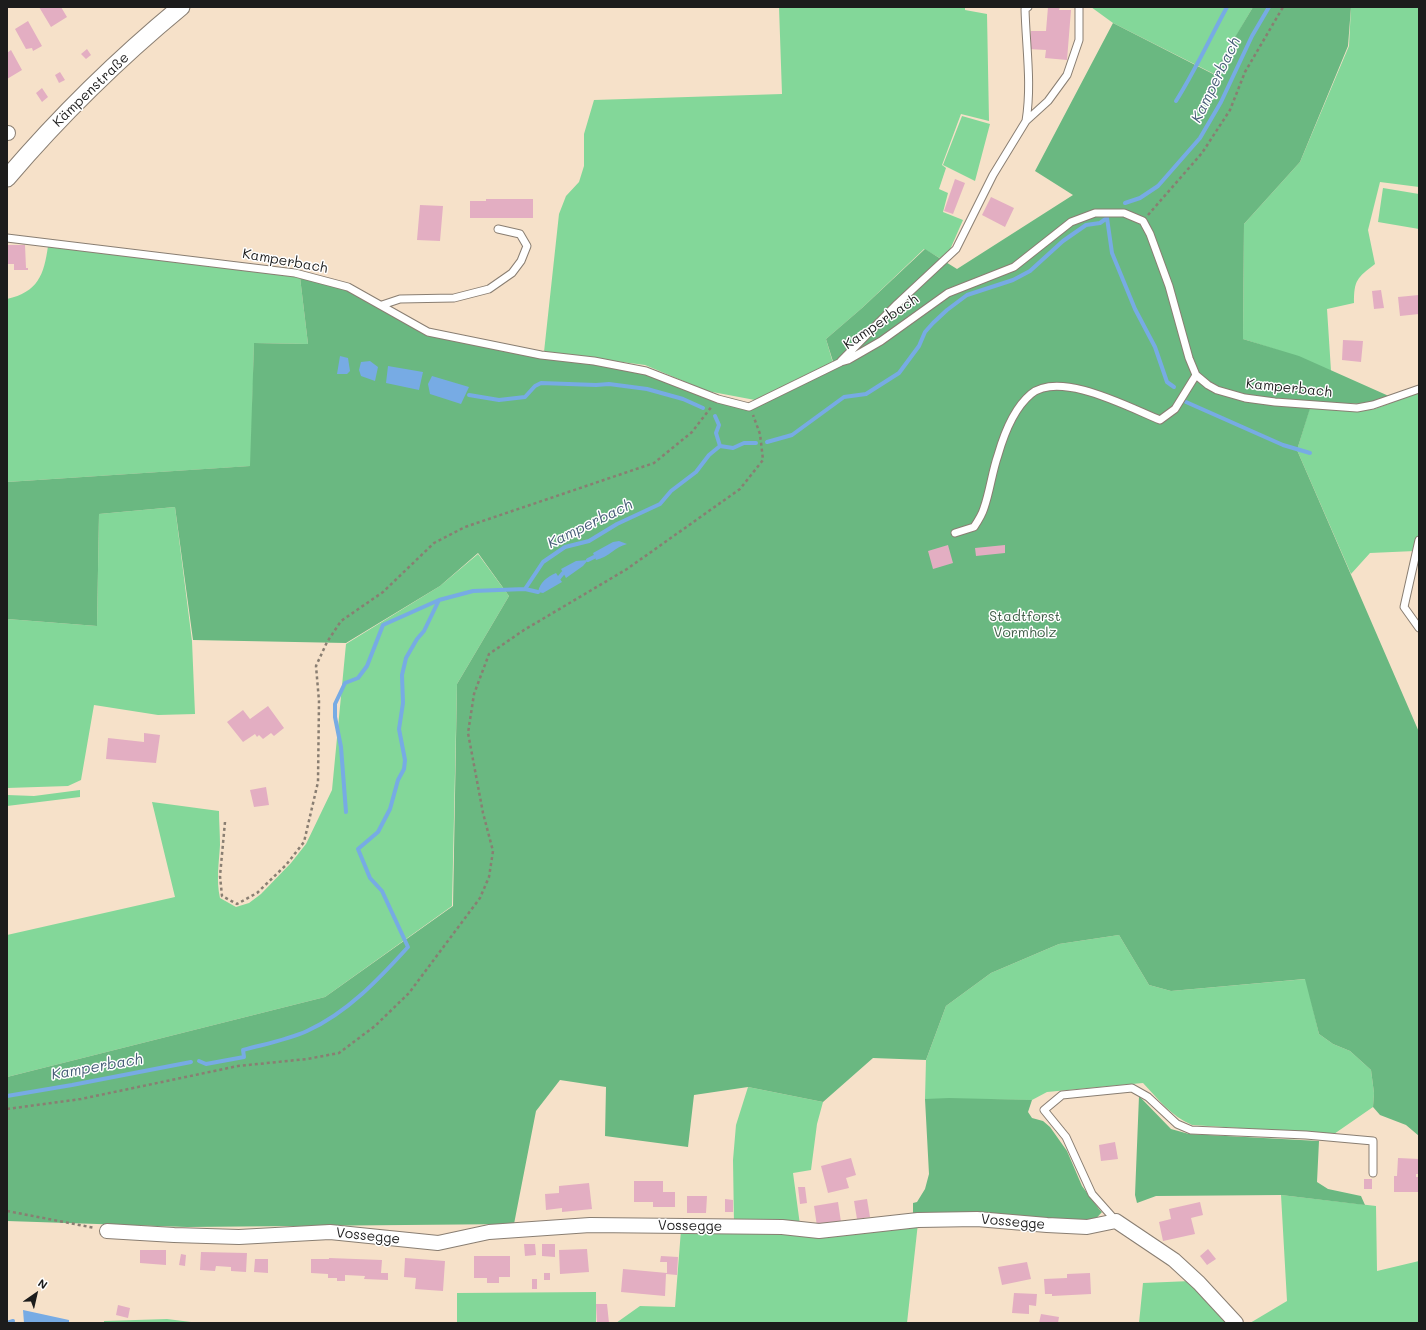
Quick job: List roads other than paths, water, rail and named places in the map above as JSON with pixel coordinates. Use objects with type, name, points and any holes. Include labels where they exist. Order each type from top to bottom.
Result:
[{"type":"street","name":"Kämpenstraße","points":[[7,178],[75,103],[112,67],[181,7]]},
{"type":"street","name":"Vossegge","points":[[107,1230],[174,1235],[239,1237],[330,1232],[438,1243],[489,1232],[590,1225],[782,1227],[819,1231],[918,1220],[977,1219],[1088,1227],[1116,1221]]},
{"type":"street","points":[[1116,1221],[1174,1260],[1199,1283],[1236,1323]]},
{"type":"lane","points":[[1026,122],[1030,97],[1025,9],[1028,7]]},
{"type":"lane","points":[[841,362],[898,304],[956,249],[993,175],[1026,122],[1048,101],[1066,75],[1078,40],[1079,7]]},
{"type":"lane","name":"Kamperbach","points":[[7,238],[295,273],[348,287],[382,304],[428,332],[541,355],[594,361],[646,371],[718,399],[749,407],[848,360],[882,341],[948,293],[1014,267],[1071,222],[1095,213],[1124,213],[1143,221],[1150,234],[1169,286],[1188,358],[1196,375],[1217,390],[1245,398],[1326,406],[1366,407],[1419,389]]},
{"type":"lane","points":[[382,304],[400,299],[454,298],[489,289],[512,274],[521,261],[527,246],[520,234],[498,229]]},
{"type":"lane","points":[[955,533],[974,527],[984,509],[997,456],[1008,427],[1015,414],[1031,394],[1042,388],[1066,386],[1085,390],[1160,420],[1175,409],[1196,375]]},
{"type":"lane","points":[[1419,540],[1404,607],[1419,628]]},
{"type":"lane","points":[[1116,1221],[1092,1194],[1066,1137],[1044,1110],[1062,1095],[1132,1088],[1148,1097],[1177,1124],[1190,1130],[1306,1135],[1372,1141],[1373,1173]]},
{"type":"water","points":[[340,356],[348,358],[350,371],[347,374],[337,374]]},
{"type":"water","points":[[370,361],[378,367],[375,381],[361,376],[359,370],[361,362]]},
{"type":"water","points":[[388,366],[423,372],[419,390],[386,383]]},
{"type":"water","points":[[432,376],[469,387],[461,404],[430,394],[428,384]]},
{"type":"water","points":[[619,541],[627,544],[619,547],[605,557],[596,560],[593,553],[613,542]]},
{"type":"water","points":[[588,560],[583,566],[566,578],[561,569],[576,561]]},
{"type":"water","points":[[556,573],[562,582],[543,593],[538,592],[540,585],[544,580]]},
{"type":"water","points":[[23,1310],[69,1320],[69,1323],[24,1323]]},
{"type":"waterway","points":[[1176,101],[1227,7]]},
{"type":"waterway","name":"Kamperbach","points":[[1125,203],[1140,198],[1158,186],[1200,138],[1221,102],[1252,36],[1269,7]]},
{"type":"waterway","name":"Kamperbach","points":[[767,442],[792,435],[844,397],[866,394],[899,373],[919,346],[925,332],[947,310],[967,295],[1013,280],[1030,271],[1063,241],[1086,225],[1100,223],[1107,218],[1112,253],[1135,309],[1155,347],[1167,382],[1174,387]]},
{"type":"waterway","points":[[469,395],[499,400],[525,397],[535,386],[541,383],[609,384],[647,389],[683,399],[703,408]]},
{"type":"waterway","points":[[1186,402],[1283,445],[1310,453]]},
{"type":"waterway","points":[[715,416],[719,425],[716,433],[720,446]]},
{"type":"waterway","name":"Kamperbach","points":[[199,1061],[206,1064],[244,1057],[243,1050],[292,1037],[322,1024],[362,994],[408,947],[382,891],[370,878],[358,849],[378,832],[390,809],[398,780],[404,769],[405,760],[399,729],[403,703],[402,675],[406,658],[417,639],[424,631],[439,600],[473,591],[525,589],[543,562],[565,547],[589,541],[617,524],[660,504],[671,491],[696,472],[709,455],[720,446],[733,448],[744,443],[756,443]]},
{"type":"waterway","points":[[588,560],[594,557]]},
{"type":"waterway","points":[[559,578],[563,573]]},
{"type":"waterway","points":[[525,589],[538,592]]},
{"type":"waterway","points":[[346,812],[341,747],[335,717],[335,704],[345,683],[358,678],[367,666],[383,625],[439,600]]},
{"type":"waterway","name":"Kamperbach","points":[[7,1096],[191,1062]]},
{"type":"waterway","points":[[7,1323],[13,1321]]},
{"type":"park label","name":"Stadtforst Vormholz","points":[[1025,626]]}]
